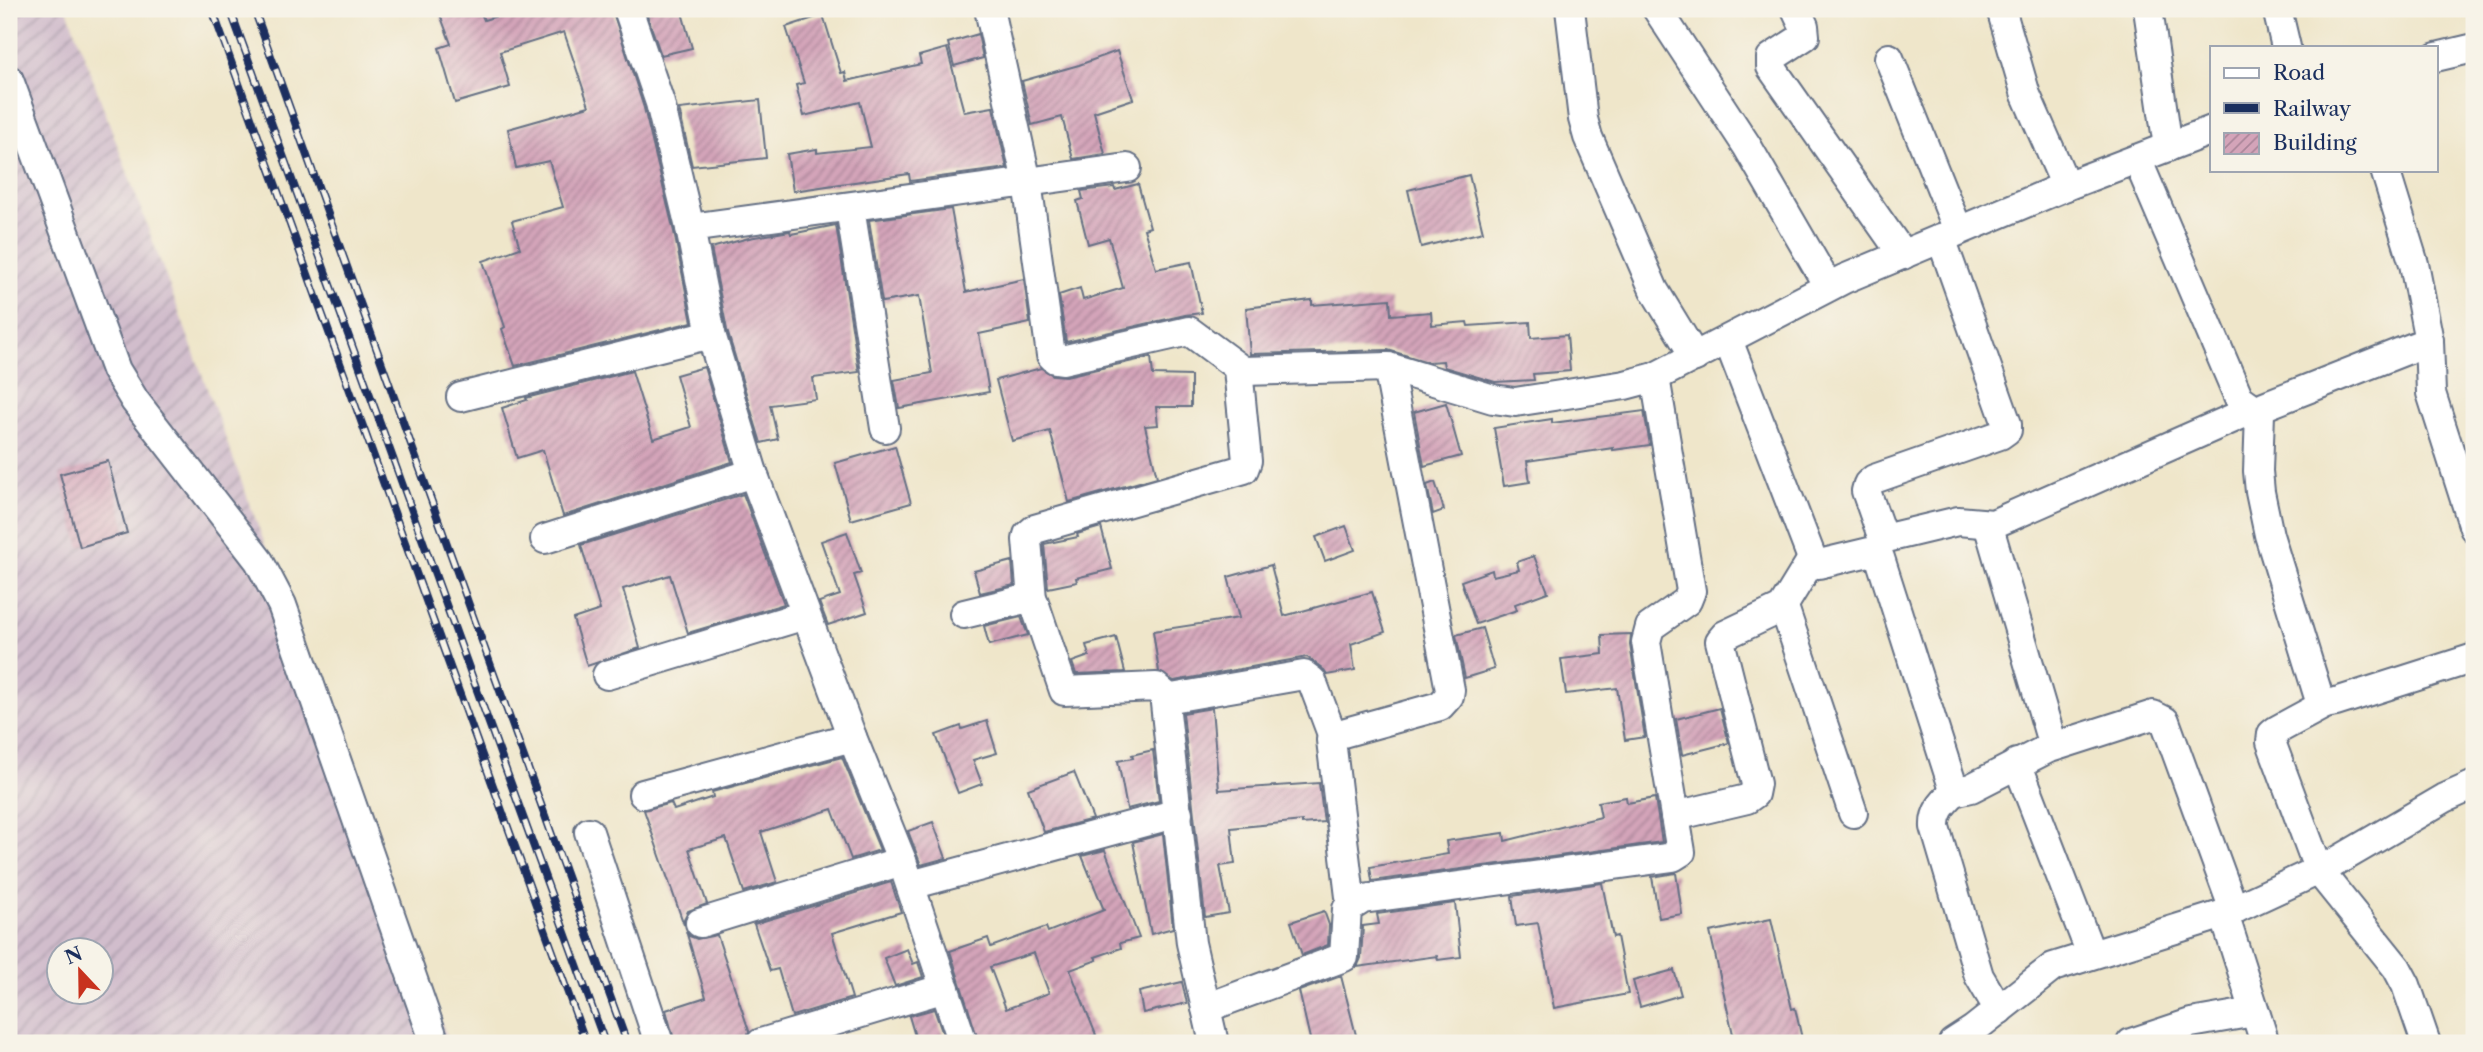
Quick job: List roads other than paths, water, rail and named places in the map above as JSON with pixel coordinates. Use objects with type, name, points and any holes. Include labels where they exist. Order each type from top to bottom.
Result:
[{"type":"street","points":[[628,9],[660,103],[690,228],[711,334],[753,472],[805,615],[907,873],[963,1043]]},
{"type":"street","points":[[989,9],[1027,182],[1053,358],[1062,360],[1189,331],[1243,371],[1388,367],[1493,399],[1515,402],[1625,385],[1655,377],[1828,286],[2066,186],[2210,131]]},
{"type":"street","points":[[1570,9],[1583,119],[1588,137],[1654,290],[1695,357]]},
{"type":"street","points":[[1657,9],[1747,146],[1828,286]]},
{"type":"street","points":[[1796,9],[1804,26],[1805,36],[1771,58],[1771,67],[1903,255]]},
{"type":"street","points":[[2001,9],[2026,95],[2066,186]]},
{"type":"street","points":[[2148,9],[2168,147]]},
{"type":"street","points":[[2277,9],[2286,46]]},
{"type":"street","points":[[2438,57],[2474,48]]},
{"type":"street","points":[[1889,58],[1949,234],[2007,430],[2000,435],[1874,479],[1868,484],[1866,491],[1883,539],[1951,522],[1997,523],[2264,406],[2429,341]]},
{"type":"street","points":[[9,80],[116,370],[135,401],[260,561],[282,605],[435,1043]]},
{"type":"street","points":[[2137,159],[2236,392],[2239,398],[2257,411]]},
{"type":"street","points":[[690,228],[1127,168]]},
{"type":"street","points":[[2386,172],[2414,264],[2429,341],[2431,393],[2474,528]]},
{"type":"street","points":[[850,208],[885,428]]},
{"type":"street","points":[[461,397],[711,334]]},
{"type":"street","points":[[1728,340],[1812,559],[1819,564],[1869,552],[1880,558],[1956,790]]},
{"type":"street","points":[[1333,737],[1440,706],[1449,696],[1450,690],[1388,367]]},
{"type":"street","points":[[1214,1043],[1191,943],[1166,699],[1156,687],[1064,691],[1032,599],[1027,540],[1028,535],[1035,529],[1244,469],[1247,461],[1238,369]]},
{"type":"street","points":[[1206,1008],[1344,957],[1345,914],[1351,905],[1363,899],[1673,856],[1681,852],[1646,642],[1650,627],[1687,601],[1691,591],[1655,377]]},
{"type":"street","points":[[2257,411],[2258,481],[2267,524],[2317,696],[2325,704]]},
{"type":"street","points":[[545,539],[753,472]]},
{"type":"street","points":[[1988,524],[2053,746]]},
{"type":"street","points":[[1675,816],[1747,799],[1754,794],[1756,784],[1720,641],[1725,635],[1784,607],[1812,559]]},
{"type":"street","points":[[964,614],[1024,598],[1032,599]]},
{"type":"street","points":[[1784,607],[1853,813]]},
{"type":"street","points":[[607,675],[805,615]]},
{"type":"street","points":[[2426,1043],[2398,968],[2319,871],[2271,737],[2277,730],[2325,704],[2474,658]]},
{"type":"street","points":[[1166,699],[1304,676],[1312,681],[1333,737],[1351,905]]},
{"type":"street","points":[[1956,790],[1971,788],[2053,746],[2153,715],[2165,720],[2229,912],[2264,1043]]},
{"type":"street","points":[[643,794],[852,737]]},
{"type":"street","points":[[2017,763],[2091,954]]},
{"type":"street","points":[[1968,1039],[2053,967],[2229,912],[2319,871],[2445,798],[2474,785]]},
{"type":"street","points":[[1956,790],[1935,814],[1935,827],[1979,976],[1999,1010]]},
{"type":"street","points":[[700,922],[1178,813]]},
{"type":"street","points":[[589,831],[659,1043]]},
{"type":"street","points":[[761,1043],[945,988]]},
{"type":"street","points":[[2131,1043],[2191,1023],[2254,1012]]},
{"type":"railway","points":[[212,9],[586,1043]]},
{"type":"railway","points":[[230,9],[605,1043]]},
{"type":"railway","points":[[254,9],[627,1043]]}]
